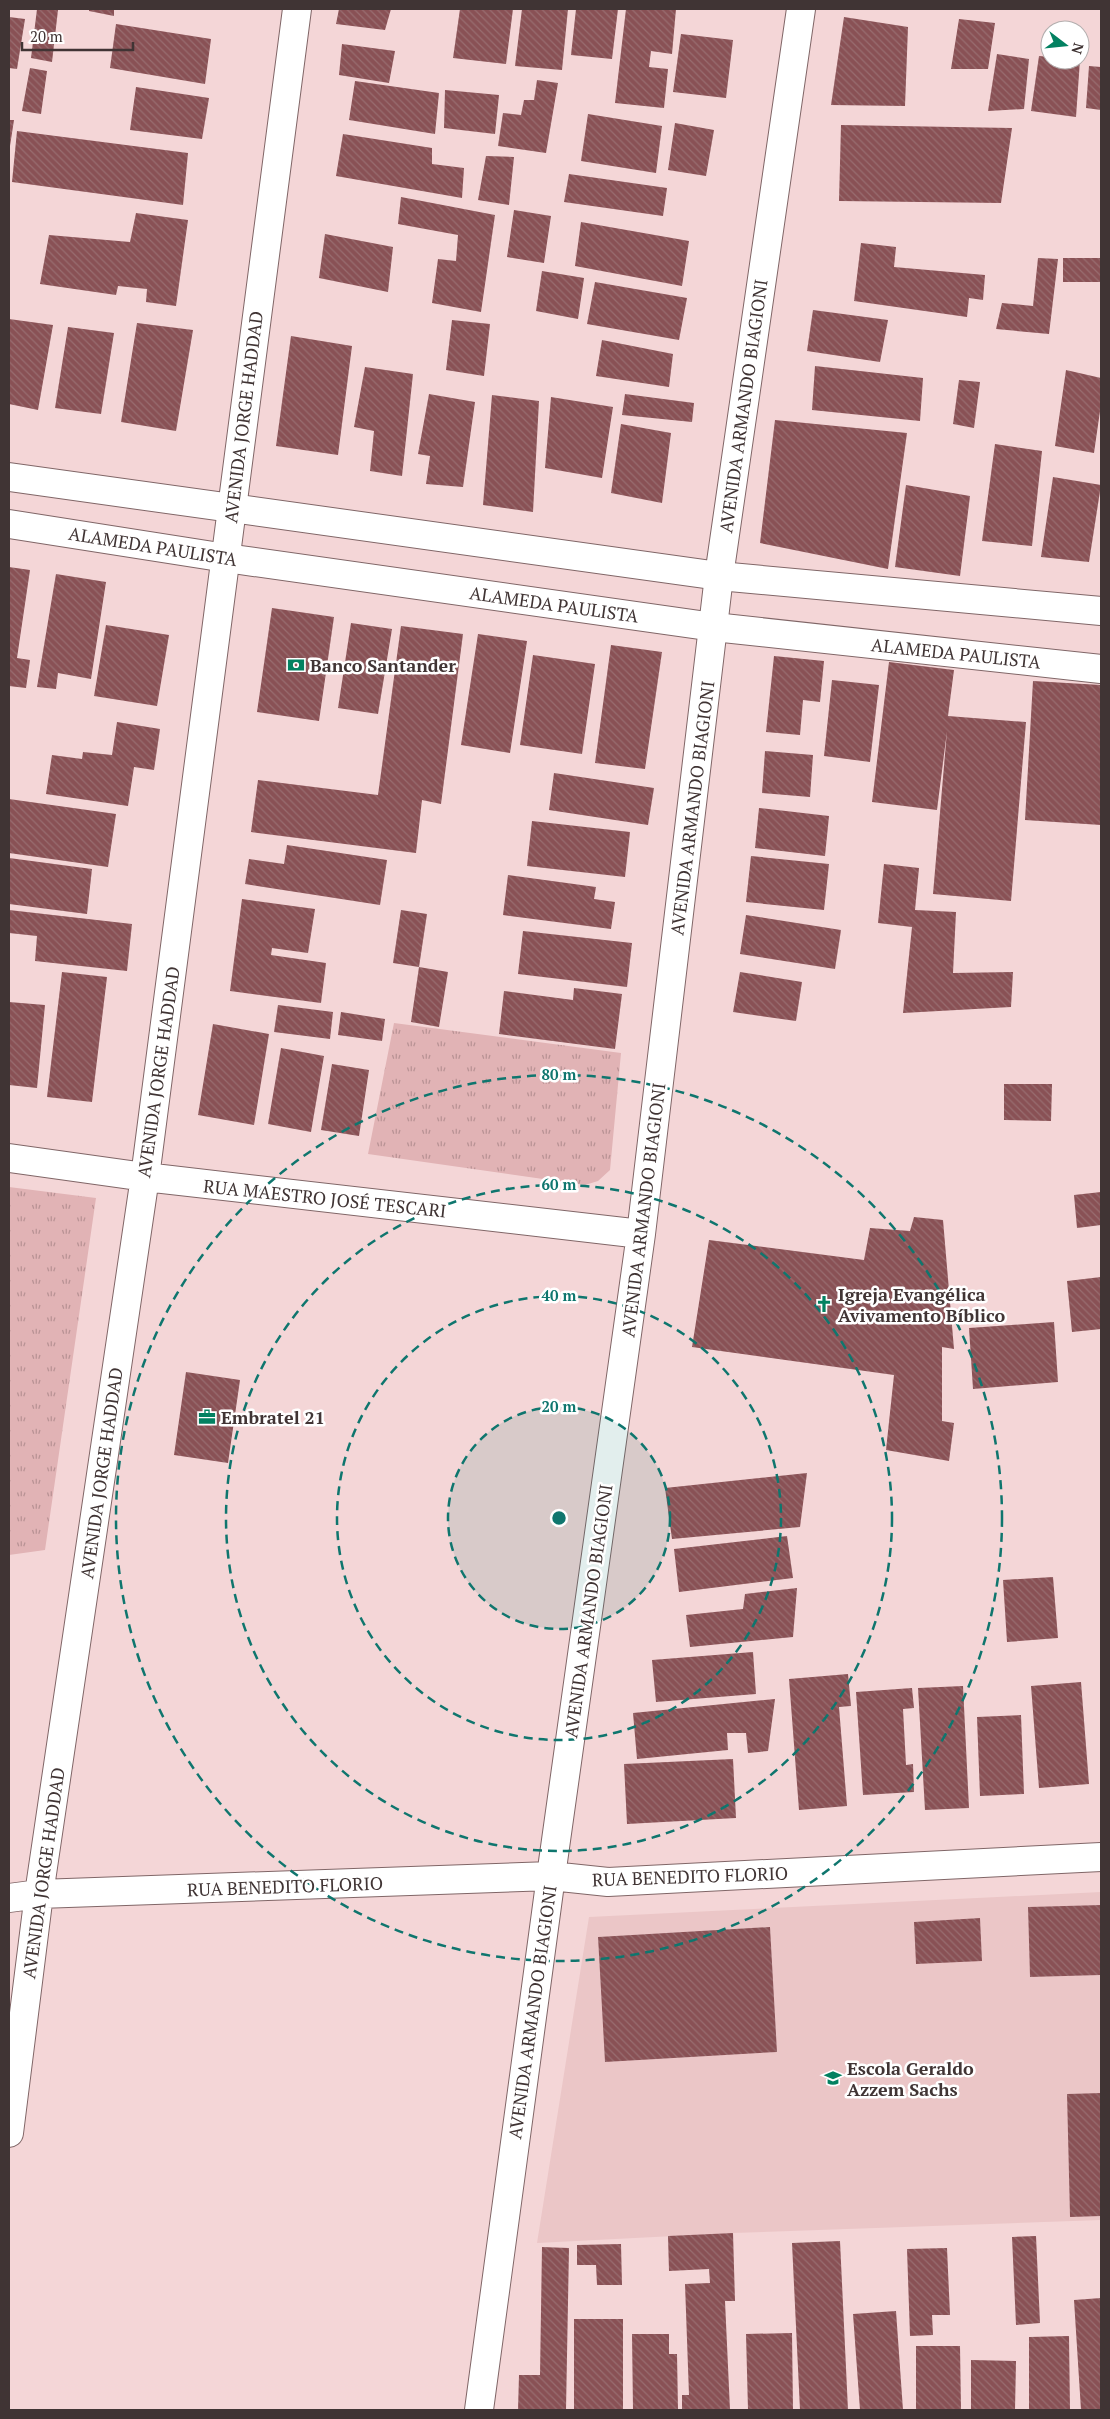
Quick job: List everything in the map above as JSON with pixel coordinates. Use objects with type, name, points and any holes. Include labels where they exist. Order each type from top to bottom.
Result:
[{"type":"street","name":"AVENIDA JORGE HADDAD","points":[[9,2133],[39,1894],[144,1177],[297,9]]},
{"type":"street","name":"AVENIDA ARMANDO BIAGIONI","points":[[479,2410],[551,1876],[641,1234],[714,627],[718,576],[801,9]]},
{"type":"street","points":[[9,477],[718,576],[1101,611]]},
{"type":"street","name":"ALAMEDA PAULISTA","points":[[9,524],[226,558],[714,627],[1101,668]]},
{"type":"street","name":"RUA MAESTRO JOSÉ TESCARI","points":[[9,1158],[144,1177],[641,1234]]},
{"type":"street","name":"RUA BENEDITO FLORIO","points":[[9,1898],[39,1894],[551,1876],[608,1882],[1101,1857]]},
{"type":"shaded area","name":"Escola Geraldo Azzem Sachs","points":[[1101,1892],[1101,1905],[1028,1907],[1030,1977],[1101,1975],[1101,2093],[1067,2094],[1070,2216],[1101,2216],[1101,2220],[733,2233],[537,2243],[589,1917]],"holes":[[[980,1918],[982,1960],[916,1964],[914,1922]],[[770,1927],[777,2052],[605,2062],[598,1937]]]},
{"type":"green space","points":[[394,1023],[621,1053],[610,1170],[598,1181],[585,1185],[368,1154]]},
{"type":"green space","points":[[9,1187],[96,1198],[45,1550],[9,1555]]},
{"type":"building","points":[[37,9],[58,10],[52,62],[31,58]]},
{"type":"building","points":[[89,9],[114,9],[114,16],[89,11]]},
{"type":"building","points":[[339,9],[391,9],[385,30],[336,24]]},
{"type":"building","points":[[460,9],[513,9],[506,64],[453,58]]},
{"type":"building","points":[[522,9],[568,9],[562,70],[515,66]]},
{"type":"building","points":[[576,9],[618,9],[612,59],[571,55]]},
{"type":"building","points":[[626,9],[676,9],[672,54],[651,51],[649,67],[668,69],[664,108],[615,103]]},
{"type":"building","points":[[9,17],[25,19],[17,69],[9,68]]},
{"type":"building","points":[[844,17],[908,27],[905,106],[831,105]]},
{"type":"building","points":[[959,19],[995,23],[988,69],[951,69]]},
{"type":"building","points":[[116,24],[211,39],[205,84],[110,68]]},
{"type":"building","points":[[681,34],[733,40],[726,98],[673,92]]},
{"type":"building","points":[[342,44],[395,51],[389,83],[339,75]]},
{"type":"building","points":[[997,54],[1029,59],[1024,109],[988,111]]},
{"type":"building","points":[[1039,56],[1040,70],[1079,70],[1076,117],[1031,111]]},
{"type":"building","points":[[1090,66],[1101,67],[1101,110],[1086,108]]},
{"type":"building","points":[[30,68],[47,71],[41,114],[22,111]]},
{"type":"building","points":[[537,80],[558,83],[546,153],[498,146],[503,113],[521,115],[524,100],[534,100]]},
{"type":"building","points":[[355,81],[439,93],[435,134],[349,120]]},
{"type":"building","points":[[136,87],[209,98],[202,139],[130,130]]},
{"type":"building","points":[[445,90],[499,95],[495,134],[444,128]]},
{"type":"building","points":[[588,114],[662,126],[656,173],[581,161]]},
{"type":"building","points":[[9,120],[14,120],[10,146],[9,146]]},
{"type":"building","points":[[675,123],[714,130],[706,176],[668,170]]},
{"type":"building","points":[[841,125],[1012,128],[1001,203],[839,201]]},
{"type":"building","points":[[17,131],[188,153],[183,205],[12,182]]},
{"type":"building","points":[[343,134],[432,148],[432,164],[464,168],[462,198],[336,176]]},
{"type":"building","points":[[486,156],[514,157],[509,205],[478,200]]},
{"type":"building","points":[[569,174],[667,188],[663,216],[564,202]]},
{"type":"building","points":[[401,197],[495,215],[481,312],[432,303],[438,259],[456,261],[458,235],[398,224]]},
{"type":"building","points":[[514,210],[551,216],[544,263],[507,257]]},
{"type":"building","points":[[136,213],[188,220],[176,306],[146,302],[147,289],[118,286],[116,295],[40,284],[49,235],[130,242]]},
{"type":"building","points":[[581,222],[689,241],[682,286],[575,266]]},
{"type":"building","points":[[325,234],[393,247],[388,292],[319,278]]},
{"type":"building","points":[[861,243],[896,247],[894,267],[985,275],[983,300],[969,298],[967,317],[854,301]]},
{"type":"building","points":[[1038,258],[1058,259],[1049,334],[996,329],[1002,303],[1033,306]]},
{"type":"building","points":[[1063,258],[1101,258],[1101,282],[1063,282]]},
{"type":"building","points":[[542,271],[584,278],[578,319],[536,311]]},
{"type":"building","points":[[595,282],[687,298],[679,340],[587,324]]},
{"type":"building","points":[[813,310],[888,320],[880,362],[807,351]]},
{"type":"building","points":[[9,319],[53,325],[38,410],[9,404]]},
{"type":"building","points":[[452,320],[490,324],[484,376],[446,370]]},
{"type":"building","points":[[137,323],[193,330],[176,431],[121,422]]},
{"type":"building","points":[[68,327],[114,333],[101,414],[55,408]]},
{"type":"building","points":[[291,336],[352,346],[338,455],[276,446]]},
{"type":"building","points":[[602,340],[673,354],[669,387],[596,376]]},
{"type":"building","points":[[815,366],[923,378],[920,421],[812,410]]},
{"type":"building","points":[[365,367],[413,374],[402,476],[370,471],[374,431],[354,427]]},
{"type":"building","points":[[1066,370],[1101,378],[1101,404],[1094,453],[1055,446]]},
{"type":"building","points":[[959,380],[980,382],[974,428],[953,424]]},
{"type":"building","points":[[429,394],[475,402],[463,487],[426,484],[430,456],[418,454]]},
{"type":"building","points":[[625,394],[694,403],[692,422],[622,415]]},
{"type":"building","points":[[492,395],[539,401],[533,512],[483,505]]},
{"type":"building","points":[[551,397],[613,407],[602,478],[545,468]]},
{"type":"building","points":[[775,420],[907,433],[888,569],[760,543]]},
{"type":"building","points":[[621,424],[671,433],[662,503],[611,493]]},
{"type":"building","points":[[995,444],[1042,451],[1032,546],[982,541]]},
{"type":"building","points":[[1053,477],[1101,485],[1089,562],[1041,557]]},
{"type":"building","points":[[906,485],[970,496],[960,576],[895,567]]},
{"type":"building","points":[[9,567],[30,570],[17,658],[30,660],[26,688],[9,686]]},
{"type":"building","points":[[56,574],[106,582],[91,679],[58,673],[56,689],[37,687]]},
{"type":"building","name":"Banco Santander","points":[[272,608],[334,617],[319,721],[257,712]]},
{"type":"building","points":[[351,623],[392,629],[378,714],[338,708]]},
{"type":"building","points":[[106,625],[169,635],[157,706],[94,696]]},
{"type":"building","points":[[401,626],[463,634],[441,804],[422,800],[416,853],[251,832],[258,780],[378,795]]},
{"type":"building","points":[[478,634],[527,641],[510,753],[461,745]]},
{"type":"building","points":[[611,645],[662,652],[645,769],[595,763]]},
{"type":"building","points":[[533,655],[595,664],[582,754],[520,745]]},
{"type":"building","points":[[774,656],[824,661],[820,702],[803,700],[800,735],[766,732]]},
{"type":"building","points":[[889,662],[954,670],[948,716],[1026,722],[1011,901],[933,894],[947,731],[937,810],[872,802]]},
{"type":"building","points":[[832,680],[879,685],[870,762],[824,756]]},
{"type":"building","points":[[1033,681],[1101,685],[1101,825],[1025,820]]},
{"type":"building","points":[[117,722],[160,729],[154,770],[134,767],[128,806],[46,794],[52,755],[82,759],[83,752],[112,755]]},
{"type":"building","points":[[765,751],[813,755],[810,797],[762,793]]},
{"type":"building","points":[[554,773],[654,788],[648,825],[549,810]]},
{"type":"building","points":[[9,799],[116,814],[108,867],[9,853]]},
{"type":"building","points":[[759,808],[829,816],[825,856],[755,848]]},
{"type":"building","points":[[532,821],[630,832],[625,877],[527,866]]},
{"type":"building","points":[[287,845],[387,860],[380,905],[245,884],[249,859],[284,864]]},
{"type":"building","points":[[751,856],[829,864],[824,910],[746,902]]},
{"type":"building","points":[[9,858],[92,869],[87,914],[9,904]]},
{"type":"building","points":[[884,864],[919,868],[915,910],[956,912],[953,973],[1013,972],[1011,1007],[903,1013],[912,927],[878,923]]},
{"type":"building","points":[[508,875],[596,887],[594,899],[615,902],[611,929],[503,915]]},
{"type":"building","points":[[242,899],[315,909],[308,953],[272,948],[271,955],[326,963],[321,1003],[230,991]]},
{"type":"building","points":[[9,910],[132,924],[127,971],[35,961],[37,936],[9,933]]},
{"type":"building","points":[[401,910],[427,914],[419,967],[393,963]]},
{"type":"building","points":[[746,915],[841,930],[835,969],[740,954]]},
{"type":"building","points":[[523,931],[632,943],[627,987],[518,974]]},
{"type":"building","points":[[419,967],[448,972],[439,1027],[411,1022]]},
{"type":"building","points":[[62,972],[107,977],[92,1102],[47,1097]]},
{"type":"building","points":[[740,972],[802,982],[796,1021],[733,1012]]},
{"type":"building","points":[[574,988],[622,994],[615,1049],[499,1034],[504,991],[573,1000]]},
{"type":"building","points":[[9,1002],[45,1005],[37,1088],[9,1085]]},
{"type":"building","points":[[278,1005],[333,1012],[330,1039],[274,1032]]},
{"type":"building","points":[[341,1012],[385,1019],[382,1041],[338,1035]]},
{"type":"building","points":[[213,1024],[269,1034],[254,1125],[198,1115]]},
{"type":"building","points":[[281,1048],[324,1056],[311,1132],[268,1124]]},
{"type":"building","points":[[332,1064],[369,1070],[359,1136],[321,1130]]},
{"type":"building","points":[[1004,1084],[1052,1084],[1051,1121],[1004,1120]]},
{"type":"building","points":[[1101,1192],[1101,1225],[1077,1228],[1074,1195]]},
{"type":"building","name":"Igreja Evangélica Avivamento Bíblico","points":[[914,1217],[943,1220],[954,1349],[942,1347],[942,1421],[954,1423],[949,1461],[886,1450],[894,1375],[692,1347],[709,1240],[864,1260],[870,1228],[910,1231]]},
{"type":"building","points":[[1101,1277],[1101,1329],[1072,1332],[1067,1281]]},
{"type":"building","points":[[1054,1322],[1058,1382],[973,1389],[969,1328]]},
{"type":"building","name":"Embratel 21","points":[[186,1372],[240,1380],[228,1463],[174,1455]]},
{"type":"building","points":[[807,1473],[800,1527],[672,1539],[665,1488]]},
{"type":"building","points":[[787,1536],[793,1578],[679,1592],[674,1549]]},
{"type":"building","points":[[1053,1577],[1058,1638],[1007,1642],[1003,1580]]},
{"type":"building","points":[[797,1588],[793,1637],[690,1647],[686,1615],[743,1609],[745,1594]]},
{"type":"building","points":[[753,1652],[756,1694],[656,1702],[652,1660]]},
{"type":"building","points":[[848,1674],[851,1706],[839,1707],[847,1806],[799,1810],[789,1679]]},
{"type":"building","points":[[1081,1682],[1089,1784],[1039,1788],[1031,1686]]},
{"type":"building","points":[[963,1686],[969,1808],[925,1810],[918,1688]]},
{"type":"building","points":[[912,1688],[914,1708],[903,1709],[906,1765],[913,1764],[914,1792],[863,1795],[856,1692]]},
{"type":"building","points":[[775,1699],[768,1751],[748,1753],[746,1733],[727,1733],[728,1750],[637,1759],[633,1713]]},
{"type":"building","points":[[1021,1715],[1024,1794],[980,1796],[977,1717]]},
{"type":"building","points":[[733,1759],[736,1818],[627,1824],[624,1764]]},
{"type":"building","points":[[1101,1905],[1101,1975],[1030,1977],[1028,1907]]},
{"type":"building","points":[[980,1918],[982,1961],[916,1964],[914,1922]]},
{"type":"building","points":[[770,1927],[777,2052],[605,2062],[598,1937]]},
{"type":"building","points":[[1101,2093],[1101,2216],[1070,2217],[1067,2094]]},
{"type":"building","points":[[733,2233],[735,2301],[725,2301],[730,2410],[682,2410],[682,2395],[689,2395],[685,2284],[710,2283],[709,2269],[669,2271],[668,2236]]},
{"type":"building","points":[[1036,2236],[1040,2323],[1016,2325],[1012,2237]]},
{"type":"building","points":[[840,2241],[848,2410],[800,2410],[792,2243]]},
{"type":"building","points":[[621,2244],[622,2285],[597,2285],[596,2265],[577,2265],[577,2245]]},
{"type":"building","points":[[542,2247],[569,2248],[566,2410],[518,2410],[519,2375],[540,2375]]},
{"type":"building","points":[[947,2248],[950,2315],[932,2315],[933,2335],[910,2336],[907,2249]]},
{"type":"building","points":[[1101,2298],[1101,2410],[1081,2410],[1074,2300]]},
{"type":"building","points":[[896,2311],[903,2410],[860,2410],[853,2314]]},
{"type":"building","points":[[574,2319],[623,2319],[623,2410],[574,2410]]},
{"type":"building","points":[[792,2333],[793,2410],[748,2410],[746,2334]]},
{"type":"building","points":[[632,2334],[669,2334],[669,2354],[677,2354],[678,2410],[633,2410]]},
{"type":"building","points":[[1069,2336],[1070,2410],[1029,2410],[1029,2337]]},
{"type":"building","points":[[916,2346],[960,2346],[961,2410],[916,2410]]},
{"type":"building","points":[[971,2360],[1016,2361],[1015,2410],[971,2410]]},
{"type":"place","name":"Banco Santander","points":[[296,665]]},
{"type":"place","name":"Igreja Evangélica Avivamento Bíblico","points":[[824,1304]]},
{"type":"place","name":"Embratel 21","points":[[207,1417]]},
{"type":"place","name":"Escola Geraldo Azzem Sachs","points":[[833,2078]]}]
